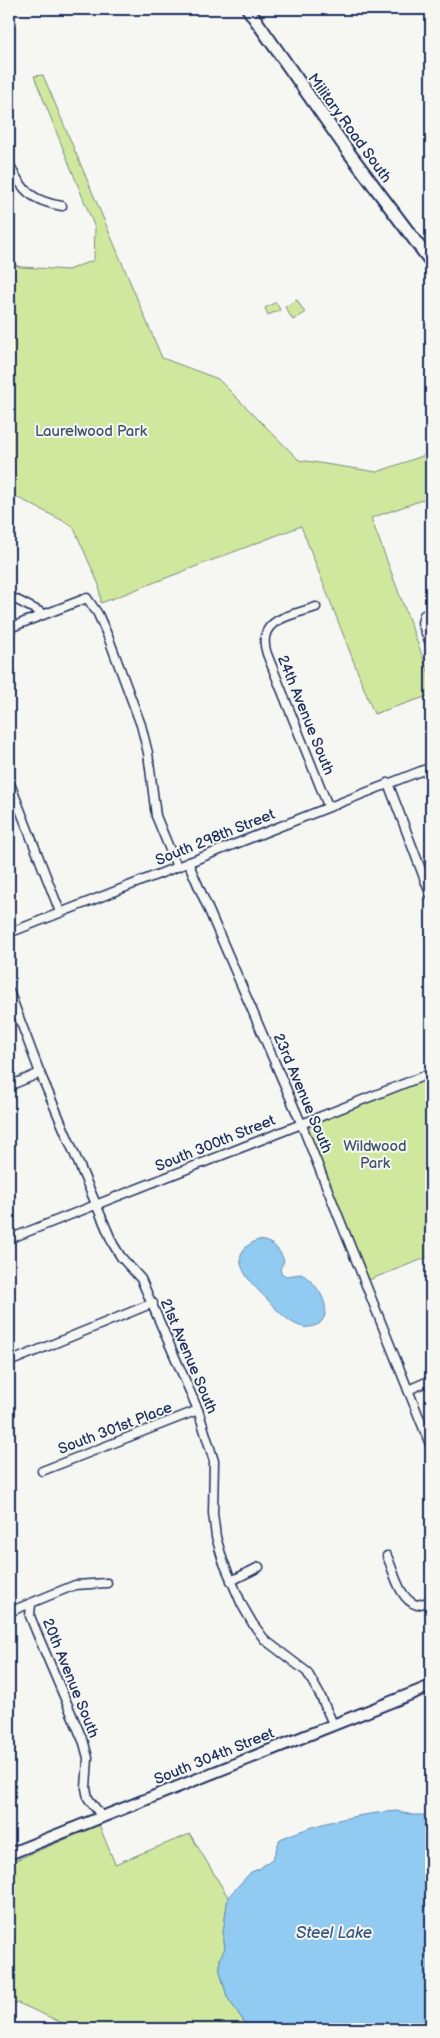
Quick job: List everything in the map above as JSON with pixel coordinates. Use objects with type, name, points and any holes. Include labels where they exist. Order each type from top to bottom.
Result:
[{"type":"main road","name":"Military Road South","points":[[248,9],[347,150],[431,262]]},
{"type":"street","points":[[9,164],[18,183],[33,197],[42,202],[62,206]]},
{"type":"street","points":[[9,596],[44,614]]},
{"type":"street","points":[[9,628],[88,598],[98,614],[109,639],[141,724],[148,753],[156,816],[177,867]]},
{"type":"street","name":"24th Avenue South","points":[[316,606],[273,623],[264,633],[264,643],[328,806]]},
{"type":"street","points":[[424,615],[422,623],[431,646]]},
{"type":"street","name":"South 298th Street","points":[[9,934],[60,912],[431,766]]},
{"type":"street","points":[[9,781],[60,912]]},
{"type":"street","points":[[388,783],[431,896]]},
{"type":"street","name":"23rd Avenue South","points":[[188,862],[301,1123],[431,1447]]},
{"type":"street","name":"21st Avenue South","points":[[9,991],[40,1074],[97,1205],[121,1257],[141,1279],[198,1410],[214,1461],[213,1513],[216,1537],[242,1605],[258,1631],[272,1646],[297,1662],[307,1672],[321,1696],[333,1724]]},
{"type":"street","name":"South 300th Street","points":[[9,1239],[431,1073]]},
{"type":"street","points":[[9,1086],[40,1074]]},
{"type":"street","points":[[9,1362],[152,1303]]},
{"type":"street","points":[[408,1390],[431,1380]]},
{"type":"street","name":"South 301st Place","points":[[42,1472],[198,1410]]},
{"type":"street","points":[[387,1556],[407,1599],[417,1605],[431,1601]]},
{"type":"street","points":[[232,1581],[259,1567]]},
{"type":"street","points":[[9,1612],[31,1604],[44,1596],[75,1585],[107,1584]]},
{"type":"street","name":"20th Avenue South","points":[[31,1604],[30,1616],[84,1743],[88,1758],[86,1788],[88,1798],[102,1816]]},
{"type":"street","name":"South 304th Street","points":[[9,1854],[431,1686]]},
{"type":"green space","name":"Laurelwood Park","points":[[43,75],[162,358],[218,379],[299,460],[377,472],[431,453],[431,497],[371,518],[431,679],[431,695],[374,714],[301,526],[101,603],[99,585],[73,526],[9,493],[9,263],[21,267],[68,270],[94,260],[95,228],[34,76]]},
{"type":"green space","points":[[297,300],[305,313],[293,320],[285,307]]},
{"type":"green space","points":[[276,302],[280,310],[268,315],[265,308]]},
{"type":"green space","name":"Wildwood Park","points":[[431,1073],[431,1256],[366,1281],[301,1123]]},
{"type":"green space","points":[[99,1825],[115,1864],[190,1834],[228,1897],[223,1933],[225,1949],[220,1958],[220,1971],[227,1997],[249,2029],[76,2029],[18,2003],[9,2006],[9,1863]]},
{"type":"water","points":[[258,1240],[271,1244],[280,1252],[284,1261],[280,1269],[281,1273],[286,1276],[301,1274],[318,1289],[325,1304],[324,1318],[319,1324],[304,1327],[289,1320],[279,1312],[247,1277],[241,1261],[242,1253],[247,1246]]},
{"type":"water","name":"Steel Lake","points":[[397,1811],[412,1815],[431,1815],[431,2029],[249,2029],[227,1997],[220,1971],[220,1958],[225,1948],[223,1933],[228,1897],[251,1872],[259,1869],[273,1858],[280,1839],[337,1820]]}]
